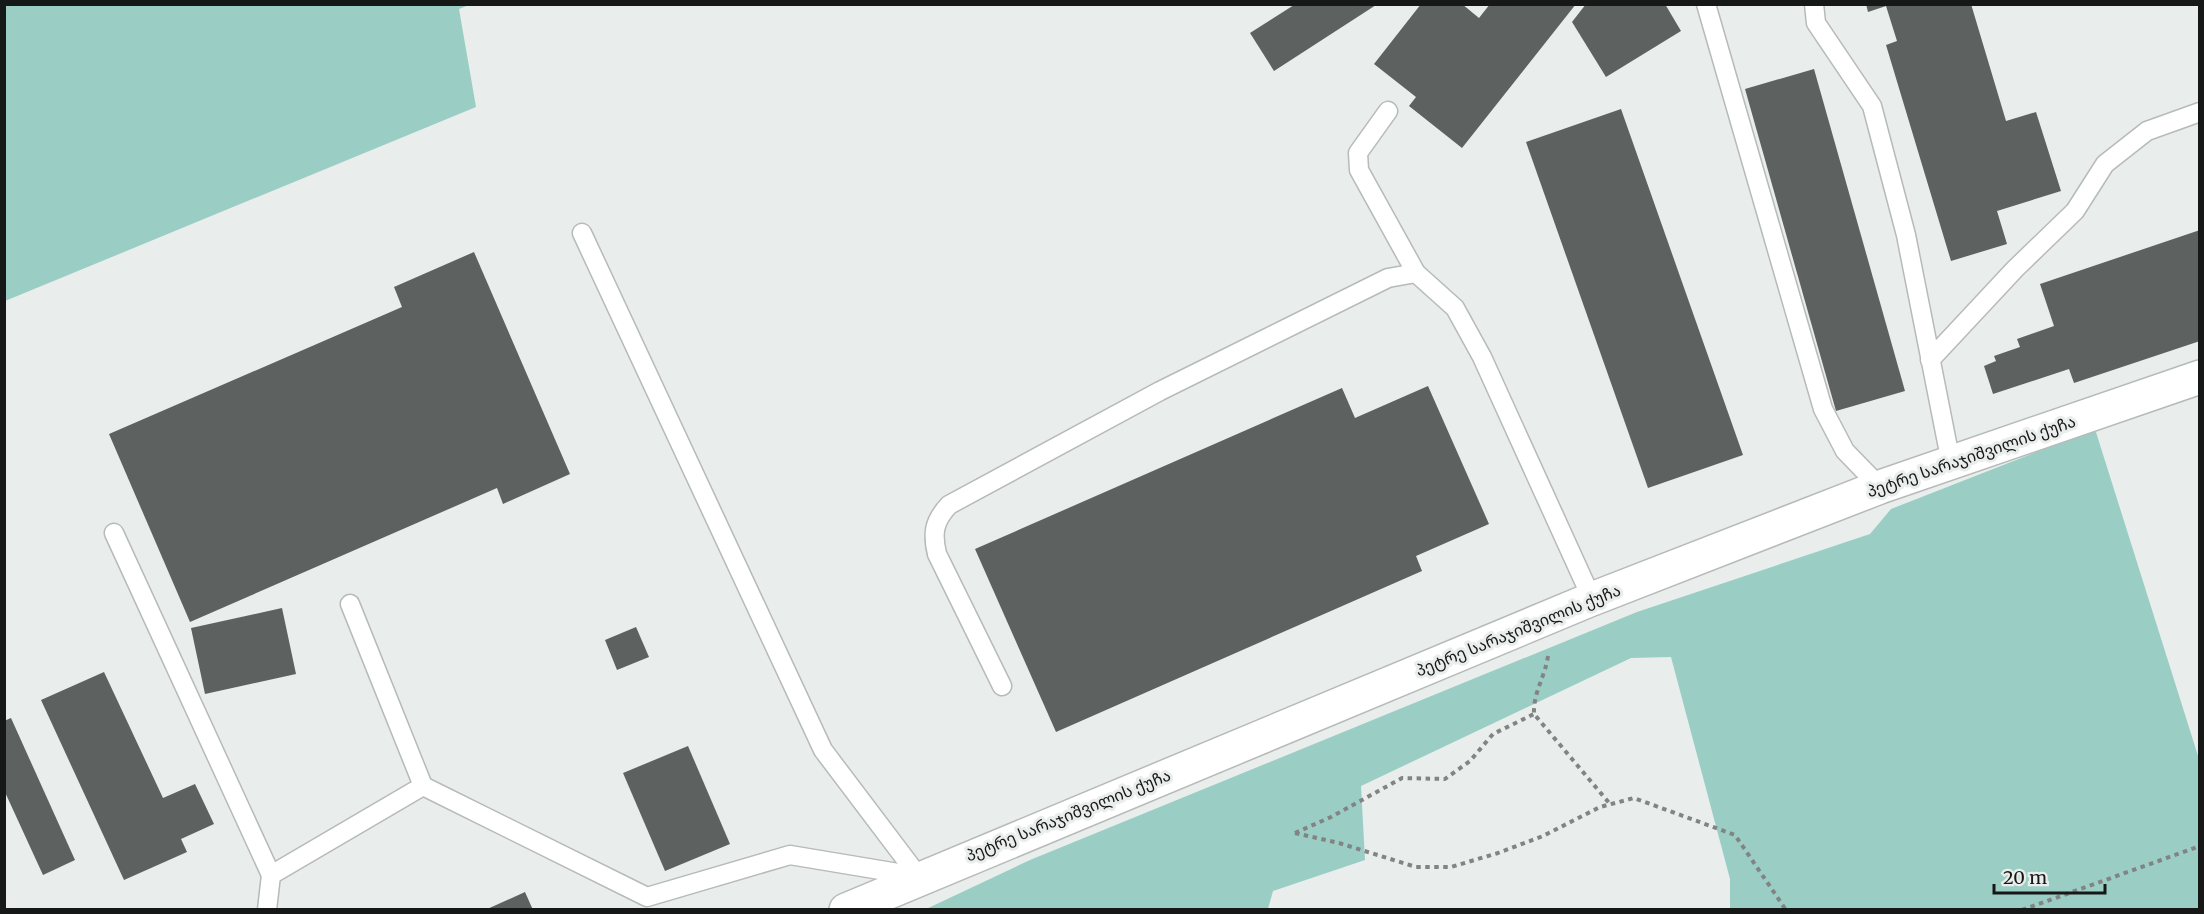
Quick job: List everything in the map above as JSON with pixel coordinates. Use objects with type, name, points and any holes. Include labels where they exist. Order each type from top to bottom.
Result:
[{"type":"street","name":"პეტრე სარაჯიშვილის ქუჩა","points":[[846,909],[1592,599],[1880,488],[2199,377]]},
{"type":"lane","points":[[1706,4],[1823,409],[1845,451],[1880,488]]},
{"type":"lane","points":[[1814,4],[1816,23],[1872,105],[1906,235],[1952,463]]},
{"type":"lane","points":[[1389,111],[1358,153],[1359,170],[1416,273],[1455,308],[1482,357],[1592,599]]},
{"type":"lane","points":[[1930,360],[2015,269],[2075,211],[2105,164],[2147,131],[2199,112]]},
{"type":"lane","points":[[582,233],[823,750],[919,877]]},
{"type":"lane","points":[[1002,686],[937,554],[933,536],[938,517],[950,505],[1160,391],[1388,278],[1416,273]]},
{"type":"lane","points":[[114,533],[271,875],[267,909]]},
{"type":"lane","points":[[350,604],[423,786],[647,897],[789,855],[919,877]]},
{"type":"lane","points":[[271,875],[423,786]]},
{"type":"path","points":[[1557,614],[1546,669],[1533,698],[1534,714],[1610,804]]},
{"type":"path","points":[[1534,714],[1493,734],[1470,761],[1445,778],[1402,778],[1295,833],[1339,843],[1416,867],[1451,867],[1516,846],[1610,804],[1634,798],[1735,835],[1786,909]]},
{"type":"path","points":[[2022,909],[2199,846]]},
{"type":"green space","points":[[5,4],[469,5],[459,9],[476,107],[5,301]]},
{"type":"green space","points":[[2095,429],[2199,759],[2199,909],[1730,909],[1730,879],[1671,657],[1631,658],[1361,786],[1365,860],[1273,891],[1268,909],[924,910],[1030,860],[1637,612],[1870,534],[1891,509]]},
{"type":"building","points":[[1421,4],[1462,4],[1479,18],[1490,4],[1576,4],[1462,148],[1409,106],[1416,97],[1374,64]]},
{"type":"building","points":[[1586,4],[1665,4],[1681,31],[1606,77],[1572,22]]},
{"type":"building","points":[[1866,4],[1971,4],[2006,121],[2036,112],[2061,191],[1997,211],[2007,244],[1951,261],[1886,45],[1897,41],[1886,6],[1868,12]]},
{"type":"building","points":[[1294,5],[1376,5],[1274,71],[1250,33]]},
{"type":"building","points":[[1814,69],[1905,391],[1836,411],[1745,89]]},
{"type":"building","points":[[1621,109],[1743,455],[1648,488],[1526,142]]},
{"type":"building","points":[[2200,230],[2200,341],[2074,383],[2069,369],[1993,394],[1984,366],[1996,361],[1994,356],[2020,347],[2017,339],[2054,326],[2040,284]]},
{"type":"building","points":[[474,252],[570,474],[503,504],[497,488],[190,622],[109,434],[402,307],[394,287]]},
{"type":"building","points":[[1428,386],[1489,524],[1416,556],[1422,571],[1056,732],[975,549],[1342,388],[1355,418]]},
{"type":"building","points":[[282,608],[296,674],[205,694],[191,628]]},
{"type":"building","points":[[636,627],[649,657],[617,670],[605,640]]},
{"type":"building","points":[[104,672],[163,798],[195,784],[214,824],[181,839],[187,852],[124,880],[41,700]]},
{"type":"building","points":[[11,718],[75,860],[43,875],[4,790],[4,721]]},
{"type":"building","points":[[688,746],[730,844],[665,871],[623,773]]},
{"type":"building","points":[[525,892],[533,910],[485,910]]}]
